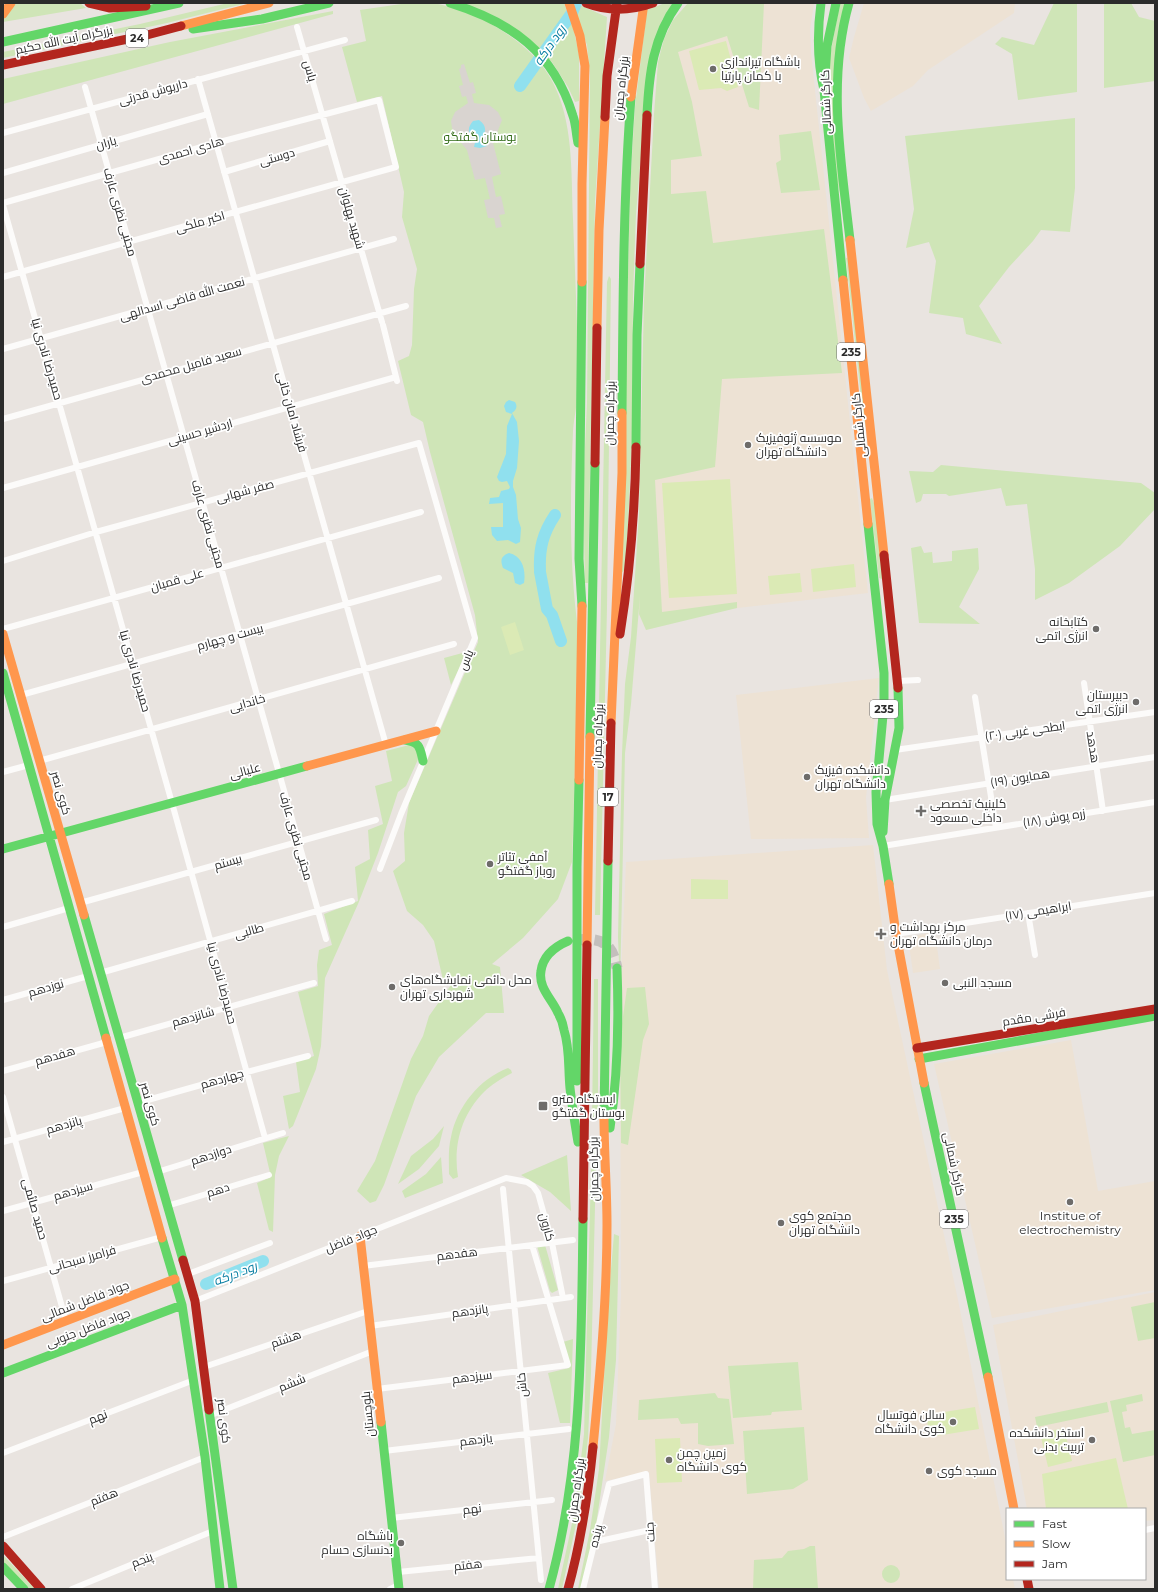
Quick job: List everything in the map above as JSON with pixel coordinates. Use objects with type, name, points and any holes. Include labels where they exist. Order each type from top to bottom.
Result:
[{"type":"main road","points":[[3,14],[10,3]]},
{"type":"main road","points":[[89,3],[96,6],[115,9],[173,4]]},
{"type":"main road","name":"بزرگراه آیت الله حکیم","points":[[3,42],[179,3]]},
{"type":"main road","name":"بزرگراه آیت الله حکیم","points":[[3,65],[147,35],[269,3]]},
{"type":"main road","points":[[147,35],[262,19],[328,3]]},
{"type":"main road","points":[[450,3],[474,11],[509,29],[545,59],[558,77],[570,103],[578,139],[582,184]]},
{"type":"main road","points":[[569,3],[578,25],[585,66],[582,184],[582,337],[579,545],[583,619],[577,875],[576,1017],[580,1167],[583,1179]]},
{"type":"main road","points":[[586,3],[597,8],[611,11],[624,11],[650,3]]},
{"type":"main road","name":"بزرگراه چمران","points":[[549,1589],[565,1525],[571,1488],[579,1415],[582,1349],[583,1179],[600,201],[607,76],[617,3]]},
{"type":"main road","name":"بزرگراه چمران","points":[[568,1589],[576,1561],[587,1505],[594,1438],[604,1303],[607,1225],[604,1148],[609,764],[622,473],[623,257],[627,148],[633,72],[650,3]]},
{"type":"main road","points":[[612,678],[628,585],[632,542],[635,490],[638,301],[652,58],[664,22],[678,3]]},
{"type":"main road","points":[[821,3],[817,58],[824,90]]},
{"type":"main road","name":"کارگر شمالی","points":[[836,3],[825,55],[824,90],[884,673],[884,704],[876,792],[876,813],[883,846],[896,934],[919,1059],[987,1372],[1014,1508]]},
{"type":"main road","name":"کارگر شمالی","points":[[849,3],[836,69],[838,132],[898,681],[899,714],[895,750],[885,800],[883,846]]},
{"type":"main road","points":[[836,217],[848,216]]},
{"type":"main road","name":"کوی نصر","points":[[3,634],[195,1301],[233,1589]]},
{"type":"main road","name":"کوی نصر","points":[[3,673],[6,699],[29,765],[143,1172],[182,1305],[205,1457],[220,1589]]},
{"type":"main road","name":"علیالی","points":[[3,849],[436,731]]},
{"type":"main road","points":[[404,740],[413,741],[420,746],[423,761]]},
{"type":"main road","points":[[879,766],[886,770],[892,768]]},
{"type":"main road","points":[[568,941],[557,945],[549,952],[543,961],[540,972],[543,989],[557,1012],[566,1035],[571,1098],[579,1143]]},
{"type":"main road","points":[[604,1148],[611,1124],[615,1096],[618,998],[617,968]]},
{"type":"main road","name":"فرشی مقدم","points":[[917,1048],[1155,1009]]},
{"type":"main road","name":"فرشی مقدم","points":[[919,1059],[1155,1016]]},
{"type":"main road","name":"بلوچستان","points":[[360,1236],[399,1587]]},
{"type":"main road","name":"جواد فاضل شمالی","points":[[3,1345],[175,1279]]},
{"type":"main road","name":"جواد فاضل جنوبی","points":[[3,1372],[182,1305]]},
{"type":"main road","points":[[3,1546],[41,1589]]},
{"type":"main road","points":[[3,1567],[24,1589]]},
{"type":"street","name":"یاس","points":[[297,27],[323,114]]},
{"type":"street","name":"داریوش قدرتی","points":[[3,133],[346,40]]},
{"type":"street","name":"فرشاد امان خانی","points":[[198,79],[386,745]]},
{"type":"street","name":"مجتبی نظری عارف","points":[[85,87],[278,774],[326,939]]},
{"type":"street","name":"هادی احمدی","points":[[3,204],[216,143],[379,100],[396,167]]},
{"type":"street","name":"یاران","points":[[3,173],[208,114]]},
{"type":"street","name":"شهید پهلوان","points":[[323,114],[397,379]]},
{"type":"street","name":"دوستی","points":[[224,172],[330,141]]},
{"type":"street","name":"اکبر ملکی","points":[[3,277],[396,167]]},
{"type":"street","name":"حمیدرضا نادری نیا","points":[[3,204],[152,730],[265,1138]]},
{"type":"street","name":"نعمت الله قاضی اسدالهی","points":[[3,349],[394,239]]},
{"type":"street","name":"سعید فامیل محمدی","points":[[3,418],[406,306]]},
{"type":"street","name":"اردشیر حسینی","points":[[3,488],[290,407],[397,379]]},
{"type":"street","name":"یاس","points":[[380,870],[400,814],[475,638],[419,443]]},
{"type":"street","name":"صفر شهابی","points":[[3,561],[96,532],[419,443]]},
{"type":"street","name":"علی قمیان","points":[[3,629],[421,512]]},
{"type":"street","name":"بیست و چهارم","points":[[21,695],[439,578]]},
{"type":"street","name":"خاندایی","points":[[40,761],[454,644]]},
{"type":"street","points":[[898,681],[918,680]]},
{"type":"street","name":"هدهد","points":[[1084,683],[1103,811]]},
{"type":"street","points":[[975,697],[996,828]]},
{"type":"street","name":"ابطحی غربی (۲۰)","points":[[895,750],[1155,712]]},
{"type":"street","name":"همایون (۱۹)","points":[[885,800],[1155,757]]},
{"type":"street","points":[[3,772],[29,765]]},
{"type":"street","name":"زره پوش (۱۸)","points":[[883,846],[1155,802]]},
{"type":"street","name":"بیستم","points":[[80,903],[376,820]]},
{"type":"street","name":"ابراهیمی (۱۷)","points":[[896,934],[1155,893]]},
{"type":"street","name":"طالبی","points":[[100,973],[352,901]]},
{"type":"street","points":[[3,927],[69,908]]},
{"type":"street","points":[[1028,913],[1035,955]]},
{"type":"street","name":"نوزدهم","points":[[3,1000],[88,976]]},
{"type":"street","name":"شانزدهم","points":[[119,1038],[314,983]]},
{"type":"street","name":"هفدهم","points":[[3,1071],[107,1042]]},
{"type":"street","name":"چهاردهم","points":[[137,1103],[308,1056]]},
{"type":"street","name":"حمید صائمی","points":[[3,1097],[66,1321]]},
{"type":"street","name":"پانزدهم","points":[[3,1142],[125,1108]]},
{"type":"street","name":"دوازدهم","points":[[157,1172],[283,1133]]},
{"type":"street","name":"سیزدهم","points":[[3,1211],[143,1172]]},
{"type":"street","name":"دهم","points":[[167,1206],[269,1175]]},
{"type":"street","name":"جواد فاضل","points":[[195,1301],[506,1178]]},
{"type":"street","name":"کارون","points":[[506,1178],[527,1182],[533,1186],[538,1193],[552,1243],[563,1298]]},
{"type":"street","name":"خاش","points":[[502,1190],[541,1580]]},
{"type":"street","name":"فرامرز سبحانی","points":[[3,1282],[162,1237]]},
{"type":"street","name":"هفدهم","points":[[363,1266],[573,1240]]},
{"type":"street","points":[[188,1274],[270,1243]]},
{"type":"street","name":"کارون","points":[[532,1245],[568,1365]]},
{"type":"street","name":"پانزدهم","points":[[370,1326],[571,1297]]},
{"type":"street","name":"هشتم","points":[[204,1368],[368,1311]]},
{"type":"street","name":"ششم","points":[[211,1415],[373,1351]]},
{"type":"street","name":"سیزدهم","points":[[377,1389],[568,1365]]},
{"type":"street","name":"نهم","points":[[3,1453],[194,1380]]},
{"type":"street","name":"یازدهم","points":[[384,1451],[569,1430]]},
{"type":"street","name":"هفتم","points":[[3,1537],[205,1457]]},
{"type":"street","name":"جنت","points":[[609,1484],[646,1474],[655,1589]]},
{"type":"street","name":"پرنده","points":[[583,1589],[609,1484]]},
{"type":"street","name":"نهم","points":[[392,1518],[552,1500]]},
{"type":"street","points":[[595,1542],[650,1530]]},
{"type":"street","name":"پنجم","points":[[72,1589],[213,1531]]},
{"type":"street","name":"هفتم","points":[[398,1572],[539,1558]]},
{"type":"street","points":[[390,1589],[399,1587]]},
{"type":"shaded area","name":"موسسه ژئوفیزیک دانشگاه تهران","points":[[696,3],[814,3],[810,30],[811,52],[868,593],[720,610],[646,630],[639,614],[649,297],[663,63]]},
{"type":"shaded area","points":[[864,3],[1015,3],[1014,13],[928,70],[913,86],[871,111],[864,98],[849,58]]},
{"type":"shaded area","points":[[464,64],[470,83],[473,82],[476,93],[472,94],[474,103],[489,105],[498,112],[502,120],[493,143],[501,174],[492,177],[496,197],[501,196],[505,214],[499,215],[502,227],[496,228],[494,218],[488,218],[484,200],[490,199],[485,178],[475,180],[467,150],[458,139],[452,128],[451,121],[455,112],[468,103],[466,96],[462,97],[459,86],[463,85],[459,69],[461,68],[461,65]]},
{"type":"shaded area","name":"دانشکده فیزیک دانشگاه تهران","points":[[879,678],[866,798],[869,838],[751,839],[736,695]]},
{"type":"shaded area","name":"مجتمع کوی دانشگاه تهران","points":[[873,845],[887,970],[958,1300],[1006,1543],[1006,1580],[1013,1580],[1015,1589],[659,1589],[649,1472],[605,1481],[616,1424],[621,1296],[620,1001],[626,862]]},
{"type":"shaded area","points":[[935,932],[940,969],[913,973],[908,937]]},
{"type":"shaded area","points":[[1071,1040],[1098,1191],[1155,1181],[1155,1290],[992,1318],[934,1064]]},
{"type":"shaded area","points":[[1155,1292],[1155,1520],[1146,1521],[1146,1508],[1027,1508],[993,1325]]},
{"type":"green space","points":[[15,3],[80,3],[86,8],[3,22]]},
{"type":"green space","points":[[228,3],[247,3],[167,23],[3,58],[3,52],[140,24]]},
{"type":"green space","name":"بوستان گفتگو","points":[[408,3],[430,3],[464,11],[498,28],[515,39],[541,65],[551,79],[564,112],[568,129],[571,165],[578,387],[573,431],[571,482],[573,585],[579,636],[572,862],[558,899],[523,938],[492,964],[500,967],[504,1013],[486,1013],[439,1057],[416,1096],[384,1185],[376,1201],[370,1203],[357,1191],[375,1161],[411,1059],[423,1036],[429,1016],[451,985],[444,984],[434,941],[423,925],[407,911],[393,871],[405,861],[404,833],[409,803],[478,642],[475,615],[423,422],[411,415],[398,361],[409,356],[412,345],[414,289],[417,269],[402,217],[404,192],[382,96],[357,102],[342,47],[366,41],[360,10]]},
{"type":"green space","points":[[459,3],[564,3],[574,31],[579,55],[579,101],[575,102],[568,87],[552,62]]},
{"type":"green space","points":[[572,3],[607,17],[595,202],[588,583],[585,583],[583,492],[587,403],[590,75],[587,45]]},
{"type":"green space","points":[[665,3],[675,3],[662,20],[640,165],[636,214],[633,296],[632,438],[626,569],[621,573],[630,189],[635,107],[647,10]]},
{"type":"green space","points":[[688,3],[764,3],[759,110],[749,107],[727,36],[678,52],[692,102],[702,156],[671,160],[671,194],[706,191],[713,243],[824,229],[842,373],[722,379],[715,467],[655,480],[662,612],[737,602],[737,608],[646,630],[639,614],[640,596],[631,704],[625,753],[620,988],[618,937],[622,754],[625,684],[631,637],[639,514],[644,301],[654,114],[658,62],[664,39],[673,20]]},
{"type":"green space","points":[[840,3],[845,3],[837,36],[842,201],[836,178],[827,81]]},
{"type":"green space","points":[[1054,3],[1077,3],[1077,92],[1018,100],[1012,54],[995,44],[1002,37],[1034,45]]},
{"type":"green space","points":[[1104,3],[1131,3],[1139,17],[1155,21],[1155,81],[1104,88]]},
{"type":"green space","points":[[333,11],[333,14],[3,104],[3,79],[170,42]]},
{"type":"green space","name":"باشگاه تیراندازی با کمان پارتیا","points":[[726,41],[738,87],[727,91],[721,88],[699,90],[689,51]]},
{"type":"green space","points":[[1075,118],[1075,188],[1070,232],[1041,230],[1009,267],[979,306],[1002,344],[966,334],[963,318],[929,313],[936,261],[929,242],[906,248],[914,209],[905,136]]},
{"type":"green space","points":[[811,131],[820,190],[781,193],[776,163],[781,160],[779,135]]},
{"type":"green space","points":[[851,257],[867,431],[863,416],[846,258]]},
{"type":"green space","points":[[609,276],[611,279],[607,608],[600,915],[595,915],[607,282]]},
{"type":"green space","points":[[941,465],[1141,483],[1155,493],[1155,509],[1120,546],[1069,583],[1035,600],[1035,569],[1027,504],[1006,506],[1001,488],[949,496],[946,494],[923,494],[921,501],[916,503],[909,471],[933,472]]},
{"type":"green space","points":[[730,479],[737,594],[669,598],[662,483]]},
{"type":"green space","points":[[872,498],[876,509],[882,579],[879,578],[870,499]]},
{"type":"green space","points":[[921,546],[924,553],[932,552],[933,563],[952,561],[952,551],[978,548],[979,569],[959,607],[980,624],[919,623],[911,548]]},
{"type":"green space","points":[[854,564],[856,587],[813,592],[811,569]]},
{"type":"green space","points":[[800,573],[802,592],[770,595],[768,576]]},
{"type":"green space","points":[[515,622],[524,650],[510,655],[501,627]]},
{"type":"green space","points":[[466,652],[466,655],[451,685],[444,658]]},
{"type":"green space","points":[[413,744],[420,755],[406,786],[398,792],[378,853],[358,904],[325,978],[321,1046],[316,1069],[293,1126],[289,1129],[283,1096],[300,1092],[296,1062],[314,1056],[298,992],[318,986],[317,965],[319,950],[332,945],[324,914],[358,901],[355,867],[370,859],[368,830],[383,824],[375,786],[392,781],[386,751]]},
{"type":"green space","points":[[691,879],[728,880],[728,899],[691,899]]},
{"type":"green space","points":[[594,979],[598,979],[598,1118],[592,1119]]},
{"type":"green space","points":[[645,987],[649,1024],[643,1040],[628,1145],[621,1143],[620,1038],[627,988]]},
{"type":"green space","points":[[508,1068],[512,1073],[484,1092],[476,1101],[464,1121],[458,1143],[458,1177],[453,1179],[449,1174],[449,1146],[458,1115],[471,1095],[479,1087],[497,1073]]},
{"type":"green space","points":[[444,1126],[439,1146],[419,1169],[398,1184],[411,1156],[433,1139]]},
{"type":"green space","points":[[289,1136],[279,1156],[275,1175],[273,1232],[269,1230],[257,1183],[271,1177],[263,1143]]},
{"type":"green space","points":[[592,1136],[596,1136],[596,1165],[588,1438],[577,1520],[562,1589],[558,1589],[574,1514],[584,1434]]},
{"type":"green space","points":[[567,1155],[571,1211],[550,1192],[521,1175]]},
{"type":"green space","points":[[441,1157],[443,1183],[405,1198],[402,1191],[426,1174]]},
{"type":"green space","points":[[614,1234],[619,1236],[616,1360],[609,1437],[595,1532],[581,1589],[578,1589],[590,1530],[599,1469],[608,1305]]},
{"type":"green space","points":[[545,1245],[558,1290],[552,1293],[550,1291],[537,1246]]},
{"type":"green space","points":[[1155,1302],[1155,1338],[1138,1341],[1131,1307]]},
{"type":"green space","points":[[573,1339],[570,1423],[560,1423],[548,1373],[569,1368],[563,1342]]},
{"type":"green space","points":[[798,1362],[802,1410],[772,1412],[771,1415],[733,1418],[728,1366]]},
{"type":"green space","points":[[715,1393],[718,1398],[729,1399],[734,1444],[708,1446],[698,1444],[698,1423],[681,1424],[678,1418],[638,1420],[639,1400]]},
{"type":"green space","points":[[1142,1394],[1143,1401],[1126,1405],[1127,1411],[1122,1412],[1125,1428],[1130,1427],[1132,1434],[1155,1430],[1155,1455],[1123,1462],[1110,1401]]},
{"type":"green space","points":[[1107,1402],[1109,1412],[1037,1427],[1035,1417]]},
{"type":"green space","name":"سالن فوتسال کوی دانشگاه","points":[[975,1407],[979,1429],[930,1437],[926,1415]]},
{"type":"green space","points":[[804,1427],[808,1480],[793,1489],[747,1494],[743,1431]]},
{"type":"green space","points":[[1064,1428],[1072,1461],[1048,1467],[1040,1433]]},
{"type":"green space","name":"زمین چمن کوی دانشگاه","points":[[680,1438],[682,1482],[657,1483],[655,1439]]},
{"type":"green space","points":[[1116,1458],[1128,1508],[1046,1508],[1042,1474]]},
{"type":"green space","points":[[810,1546],[815,1546],[818,1589],[753,1589],[754,1560],[782,1558],[788,1551],[804,1549]]},
{"type":"green space","points":[[3,1555],[35,1589],[29,1589],[3,1561]]},
{"type":"green space","points":[[891,1565],[897,1568],[900,1574],[897,1580],[891,1583],[885,1580],[882,1574],[885,1568]]},
{"type":"water","points":[[479,120],[485,128],[485,133],[482,137],[487,146],[480,148],[474,147],[476,138],[473,138],[469,129],[473,121]]},
{"type":"water","points":[[509,400],[515,402],[516,405],[515,410],[512,413],[517,422],[519,441],[517,468],[513,481],[518,519],[521,528],[520,542],[516,544],[508,540],[497,541],[492,535],[491,527],[503,527],[503,503],[489,504],[490,498],[499,497],[501,491],[509,489],[510,487],[507,481],[499,481],[497,477],[506,454],[507,426],[512,414],[506,412],[504,406]]},
{"type":"water","points":[[509,553],[518,557],[524,569],[524,583],[520,585],[515,583],[513,573],[503,568],[502,559],[504,555]]},
{"type":"waterway","name":"رود درکه","points":[[520,86],[572,13],[576,3]]},
{"type":"waterway","name":"رود درکه","points":[[540,570],[541,548],[547,528],[555,515]]},
{"type":"waterway","name":"رود درکه","points":[[540,572],[547,609],[552,615],[561,641]]},
{"type":"waterway","name":"رود درکه","points":[[206,1284],[263,1261]]},
{"type":"tunnel","points":[[578,940],[594,940],[605,944],[612,953],[617,968]]},
{"type":"traffic: fast","points":[[3,42],[179,3]]},
{"type":"traffic: fast","points":[[193,29],[262,19],[329,3]]},
{"type":"traffic: fast","points":[[450,3],[472,11],[511,30],[542,57],[554,74],[565,94],[574,119],[578,143]]},
{"type":"traffic: fast","points":[[647,115],[649,85],[654,56],[663,29],[678,3]]},
{"type":"traffic: fast","points":[[821,3],[818,47],[824,90]]},
{"type":"traffic: fast","points":[[836,3],[827,46],[824,90],[843,280]]},
{"type":"traffic: fast","points":[[849,3],[842,32],[837,91],[840,151],[850,240]]},
{"type":"traffic: fast","points":[[622,413],[625,215],[631,97]]},
{"type":"traffic: fast","points":[[636,447],[637,335],[640,264]]},
{"type":"traffic: fast","points":[[582,282],[579,559],[582,606]]},
{"type":"traffic: fast","points":[[590,737],[595,463]]},
{"type":"traffic: fast","points":[[868,524],[884,673],[884,704],[876,792],[877,824],[883,846],[889,884]]},
{"type":"traffic: fast","points":[[3,673],[106,1038]]},
{"type":"traffic: fast","points":[[883,832],[885,800],[899,728],[898,688]]},
{"type":"traffic: fast","points":[[405,740],[414,742],[418,746],[423,761]]},
{"type":"traffic: fast","points":[[3,849],[307,766]]},
{"type":"traffic: fast","points":[[577,1081],[577,867],[579,780]]},
{"type":"traffic: fast","points":[[604,1116],[608,861]]},
{"type":"traffic: fast","points":[[84,915],[183,1260]]},
{"type":"traffic: fast","points":[[568,941],[558,946],[547,956],[542,966],[541,977],[543,988],[561,1019],[566,1037],[570,1088],[578,1142]]},
{"type":"traffic: fast","points":[[610,1128],[615,1088],[617,1048],[617,968]]},
{"type":"traffic: fast","points":[[919,1059],[1155,1016]]},
{"type":"traffic: fast","points":[[924,1083],[988,1377]]},
{"type":"traffic: fast","points":[[549,1589],[560,1543],[574,1451],[578,1405],[582,1313],[583,1219]]},
{"type":"traffic: fast","points":[[162,1238],[182,1305],[205,1457],[220,1589]]},
{"type":"traffic: fast","points":[[3,1373],[182,1305]]},
{"type":"traffic: fast","points":[[209,1410],[233,1589]]},
{"type":"traffic: fast","points":[[381,1422],[399,1589]]},
{"type":"traffic: fast","points":[[3,1567],[24,1589]]},
{"type":"traffic: slow","points":[[3,14],[11,3]]},
{"type":"traffic: slow","points":[[181,26],[269,3]]},
{"type":"traffic: slow","points":[[569,3],[580,36],[585,66],[582,184],[582,282]]},
{"type":"traffic: slow","points":[[631,97],[644,3]]},
{"type":"traffic: slow","points":[[597,328],[599,230],[605,117]]},
{"type":"traffic: slow","points":[[850,240],[884,555]]},
{"type":"traffic: slow","points":[[843,280],[868,524]]},
{"type":"traffic: slow","points":[[611,723],[622,473],[622,413]]},
{"type":"traffic: slow","points":[[579,780],[582,606]]},
{"type":"traffic: slow","points":[[3,634],[84,915]]},
{"type":"traffic: slow","points":[[307,766],[436,731]]},
{"type":"traffic: slow","points":[[587,945],[590,737]]},
{"type":"traffic: slow","points":[[889,884],[896,934],[924,1083]]},
{"type":"traffic: slow","points":[[106,1038],[162,1238]]},
{"type":"traffic: slow","points":[[593,1447],[601,1364],[607,1253],[604,1116]]},
{"type":"traffic: slow","points":[[360,1236],[381,1422]]},
{"type":"traffic: slow","points":[[3,1345],[175,1279]]},
{"type":"traffic: slow","points":[[988,1377],[1014,1508]]},
{"type":"traffic: jam","points":[[89,3],[110,8],[146,6]]},
{"type":"traffic: jam","points":[[586,3],[611,9],[636,8],[653,3]]},
{"type":"traffic: jam","points":[[605,117],[607,76],[617,3]]},
{"type":"traffic: jam","points":[[3,65],[147,35],[181,26]]},
{"type":"traffic: jam","points":[[640,264],[647,115]]},
{"type":"traffic: jam","points":[[595,463],[597,328]]},
{"type":"traffic: jam","points":[[620,634],[627,587],[631,541],[636,447]]},
{"type":"traffic: jam","points":[[884,555],[898,688]]},
{"type":"traffic: jam","points":[[608,861],[611,723]]},
{"type":"traffic: jam","points":[[583,1219],[587,945]]},
{"type":"traffic: jam","points":[[917,1048],[1155,1009]]},
{"type":"traffic: jam","points":[[183,1260],[195,1301],[209,1410]]},
{"type":"traffic: jam","points":[[568,1589],[584,1519],[593,1447]]},
{"type":"traffic: jam","points":[[3,1546],[41,1589]]},
{"type":"traffic: jam","points":[[1027,1580],[1029,1589]]},
{"type":"place","name":"باشگاه تیراندازی با کمان پارتیا","points":[[713,69]]},
{"type":"place","name":"موسسه ژئوفیزیک دانشگاه تهران","points":[[748,445]]},
{"type":"place","name":"کتابخانه انرژی اتمی","points":[[1096,629]]},
{"type":"place","name":"دبیرستان انرژی اتمی","points":[[1136,702]]},
{"type":"place","name":"دانشکده فیزیک دانشگاه تهران","points":[[807,777]]},
{"type":"place","name":"کلینیک تخصصی داخلی مسعود","points":[[921,811]]},
{"type":"place","name":"آمفی تئاتر روباز گفتگو","points":[[490,864]]},
{"type":"place","name":"مرکز بهداشت و درمان دانشگاه تهران","points":[[881,934]]},
{"type":"place","name":"مسجد النبی","points":[[945,983]]},
{"type":"place","name":"محل دائمی نمایشگاه‌های شهرداری تهران","points":[[392,987]]},
{"type":"place","name":"ایستگاه مترو بوستان گفتگو","points":[[543,1106]]},
{"type":"place","name":"Institue of electrochemistry","points":[[1070,1202]]},
{"type":"place","name":"مجتمع کوی دانشگاه تهران","points":[[781,1223]]},
{"type":"place","name":"سالن فوتسال کوی دانشگاه","points":[[953,1422]]},
{"type":"place","name":"استخر دانشکده تربیت بدنی","points":[[1092,1440]]},
{"type":"place","name":"زمین چمن کوی دانشگاه","points":[[669,1460]]},
{"type":"place","name":"مسجد کوی","points":[[929,1471]]},
{"type":"place","name":"باشگاه بدنسازی حسام","points":[[401,1543]]}]
